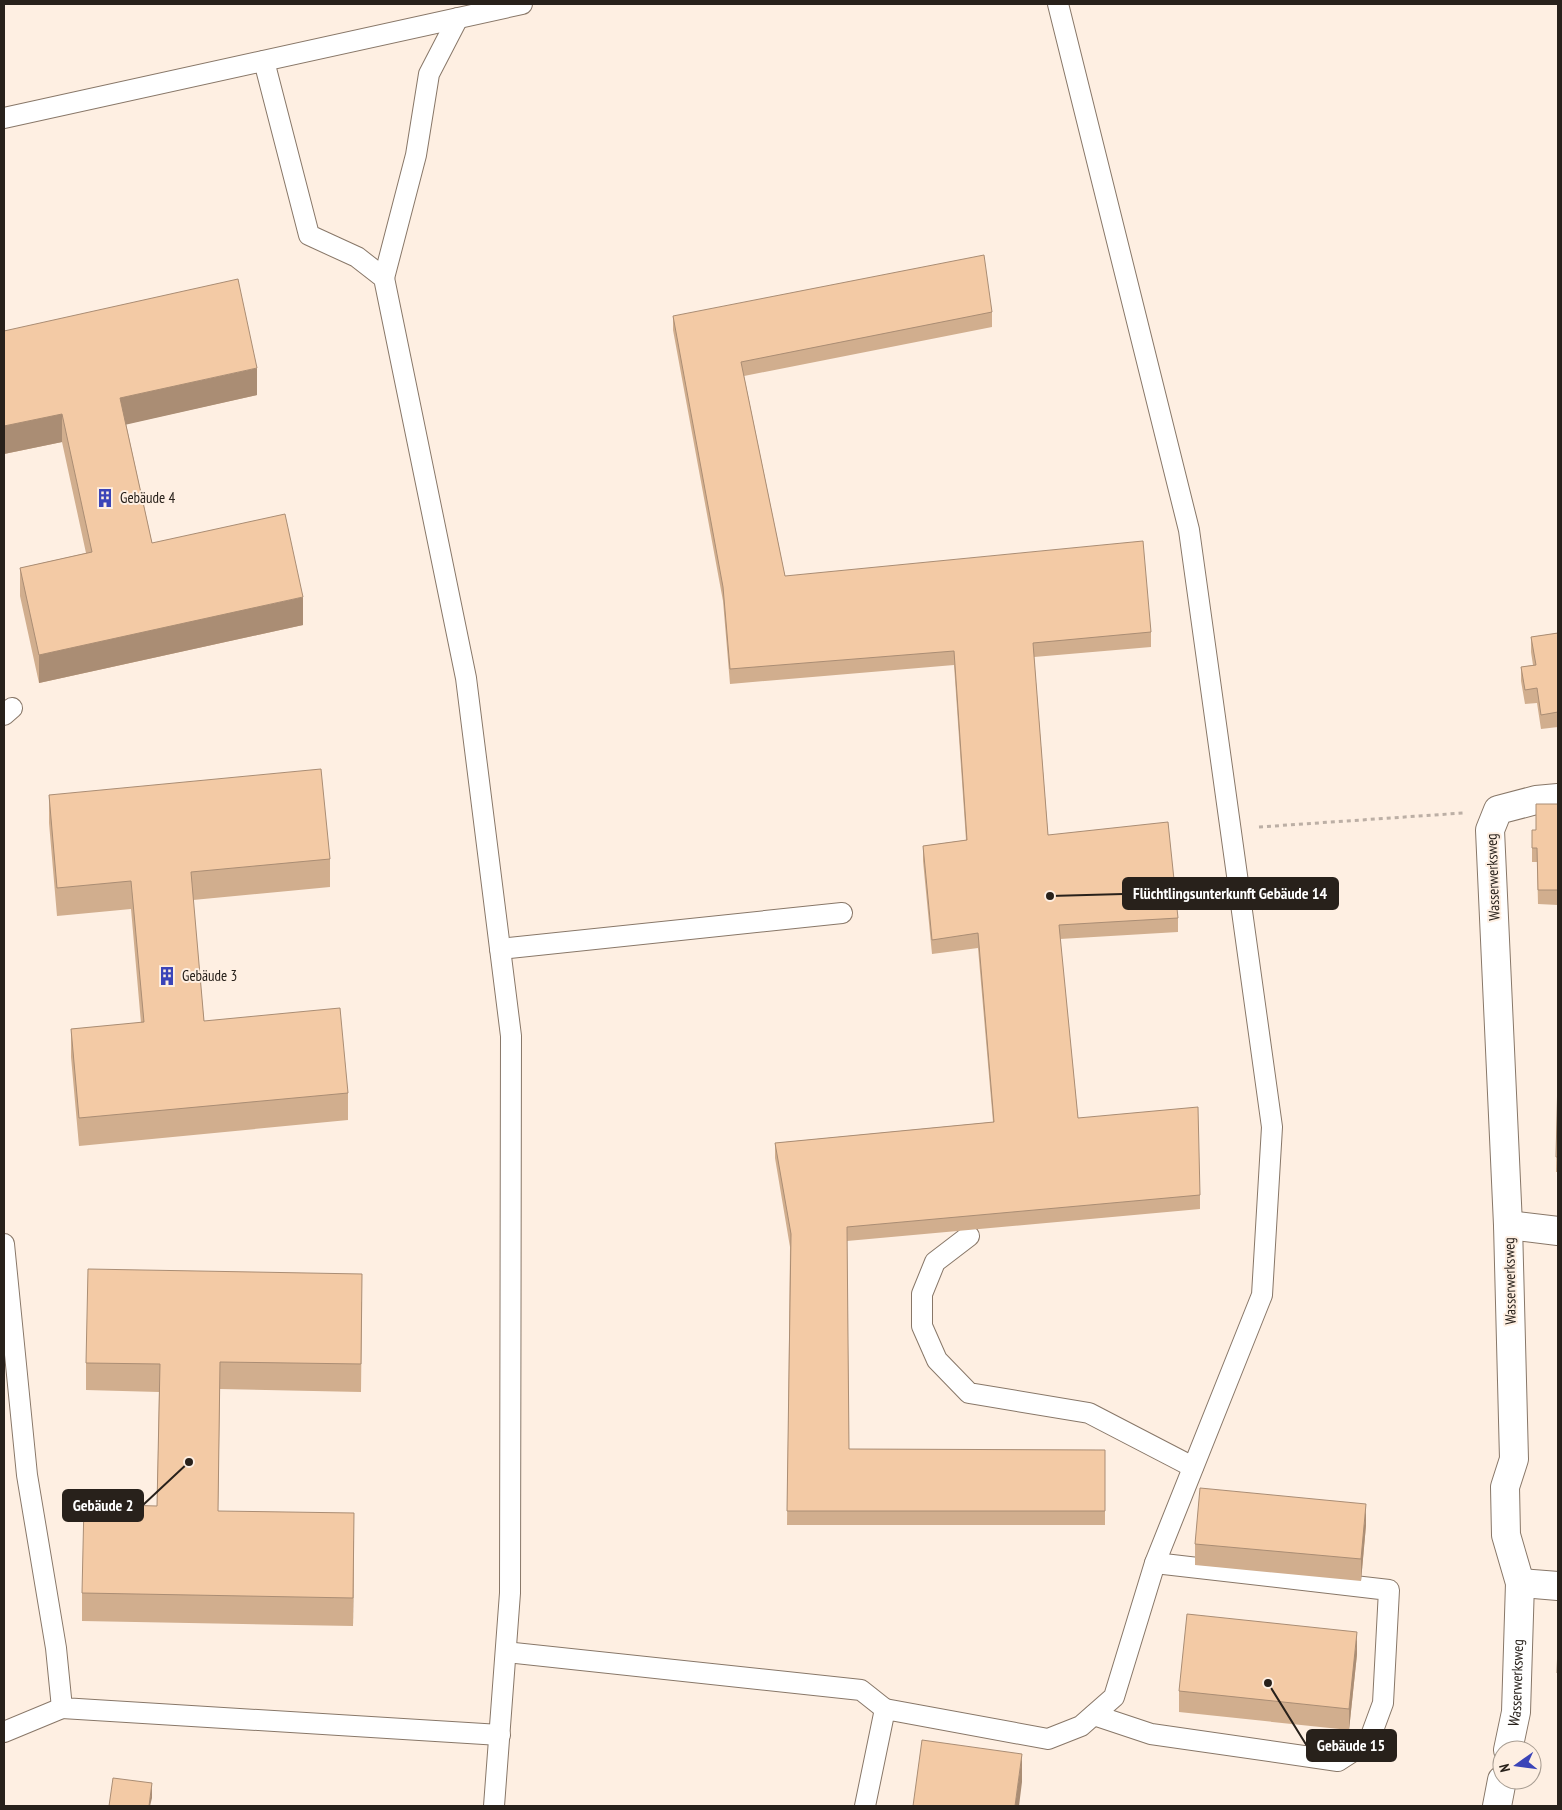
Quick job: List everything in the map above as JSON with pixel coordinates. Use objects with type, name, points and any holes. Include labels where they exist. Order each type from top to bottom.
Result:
[{"type":"street","points":[[1498,810],[1536,800],[1558,798]]},
{"type":"street","name":"Wasserwerksweg","points":[[1498,810],[1490,830],[1508,1225],[1514,1460],[1506,1487],[1506,1535],[1520,1583],[1516,1712],[1510,1740]]},
{"type":"street","points":[[1508,1225],[1558,1231]]},
{"type":"street","points":[[1520,1583],[1558,1586]]},
{"type":"street","points":[[1497,1806],[1500,1790]]},
{"type":"lane","points":[[4,118],[522,4]]},
{"type":"lane","points":[[506,1652],[861,1690],[885,1709],[1048,1739],[1081,1726],[1114,1697],[1155,1563],[1262,1295],[1272,1127],[1189,530],[1058,4]]},
{"type":"lane","points":[[458,18],[430,74],[416,155],[384,278],[466,678],[511,1036],[510,1593],[494,1806]]},
{"type":"lane","points":[[264,61],[309,235],[357,257],[384,278]]},
{"type":"lane","points":[[500,949],[842,913]]},
{"type":"lane","points":[[969,1236],[935,1262],[922,1294],[922,1326],[937,1360],[969,1393],[1089,1413],[1193,1467]]},
{"type":"lane","points":[[4,1244],[27,1475],[56,1648],[62,1708]]},
{"type":"lane","points":[[1094,1715],[1151,1734],[1338,1761],[1369,1740],[1383,1703],[1389,1590],[1155,1563]]},
{"type":"lane","points":[[4,1732],[62,1708],[500,1735]]},
{"type":"lane","points":[[865,1806],[885,1709]]},
{"type":"path","points":[[1231,830],[1498,810]]},
{"type":"building","points":[[984,255],[992,312],[741,362],[785,576],[1143,541],[1151,632],[1033,643],[1048,835],[1168,822],[1178,918],[1059,925],[1078,1118],[1198,1107],[1200,1195],[847,1227],[849,1449],[1105,1450],[1105,1511],[787,1511],[791,1234],[775,1143],[994,1122],[978,933],[932,940],[923,846],[967,840],[954,651],[730,669],[723,587],[673,316]]},
{"type":"building","name":"Gebäude 4","points":[[238,279],[257,368],[120,398],[152,543],[285,514],[303,597],[39,655],[20,568],[92,552],[62,414],[4,426],[4,331]]},
{"type":"building","points":[[1558,633],[1558,712],[1541,715],[1537,688],[1525,690],[1521,667],[1536,665],[1531,637]]},
{"type":"building","name":"Gebäude 3","points":[[321,769],[330,859],[191,872],[204,1021],[340,1008],[348,1093],[79,1118],[71,1029],[144,1022],[131,881],[57,888],[49,795]]},
{"type":"building","points":[[1536,804],[1558,804],[1558,890],[1538,890],[1537,848],[1532,848],[1532,830],[1536,830]]},
{"type":"building","points":[[1558,1076],[1558,1157],[1556,1157]]},
{"type":"building","points":[[88,1269],[362,1274],[361,1364],[220,1362],[218,1511],[354,1513],[353,1598],[82,1593],[84,1504],[157,1506],[160,1364],[86,1363]]},
{"type":"building","points":[[1200,1488],[1366,1504],[1361,1559],[1195,1544]]},
{"type":"building","points":[[1187,1614],[1357,1632],[1349,1709],[1179,1691]]},
{"type":"building","points":[[922,1740],[1022,1754],[1015,1806],[913,1806]]},
{"type":"building","points":[[113,1778],[152,1783],[149,1806],[109,1806]]},
{"type":"place","name":"Gebäude 4","points":[[105,498]]},
{"type":"place","name":"Flüchtlingsunterkunft Gebäude 14","points":[[1050,896]]},
{"type":"place","name":"Gebäude 3","points":[[167,976]]},
{"type":"place","name":"Gebäude 2","points":[[189,1462]]},
{"type":"place","name":"Gebäude 15","points":[[1268,1683]]}]
